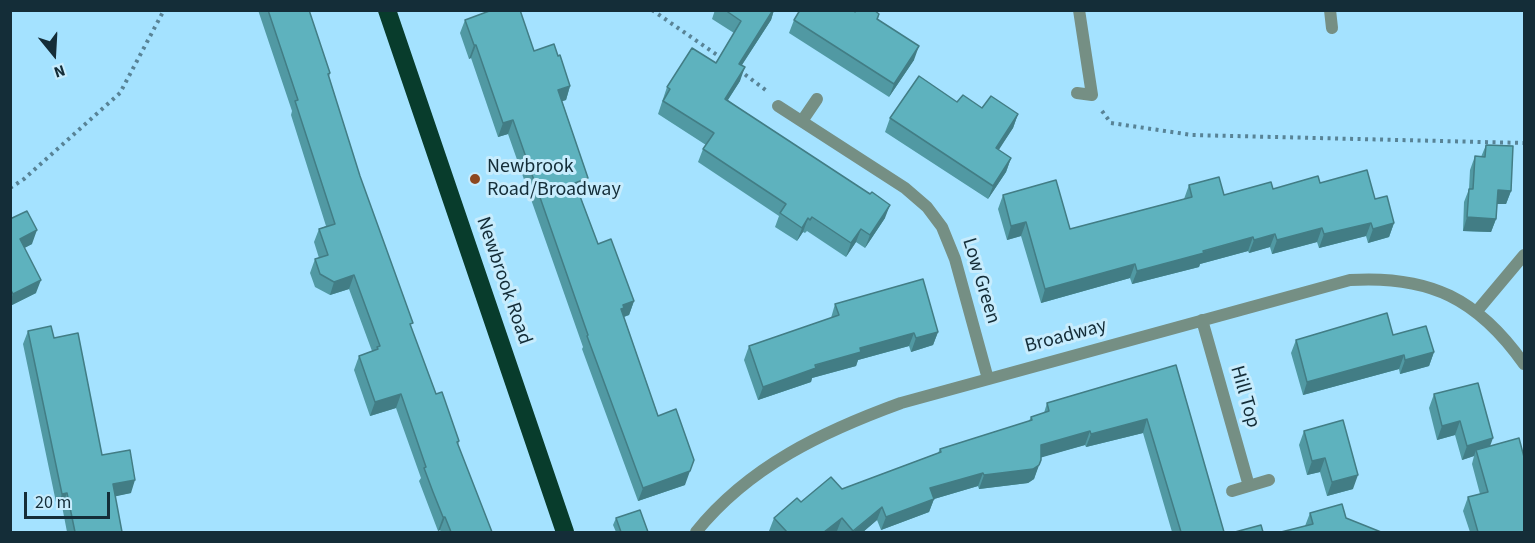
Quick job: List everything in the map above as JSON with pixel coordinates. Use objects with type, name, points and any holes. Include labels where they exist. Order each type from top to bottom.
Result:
[{"type":"highway","name":"Newbrook Road","points":[[387,10],[565,532]]},
{"type":"street","points":[[1077,93],[1092,95],[1079,10]]},
{"type":"street","points":[[1330,10],[1332,28]]},
{"type":"street","points":[[802,121],[817,99]]},
{"type":"street","name":"Low Green","points":[[778,106],[905,188],[927,207],[942,227],[955,259],[988,379]]},
{"type":"street","points":[[1477,311],[1524,255]]},
{"type":"street","name":"Broadway","points":[[696,532],[716,508],[756,477],[801,446],[849,422],[902,403],[1350,280],[1378,278],[1413,282],[1440,290],[1477,311],[1510,344],[1524,364]]},
{"type":"street","name":"Hill Top","points":[[1202,320],[1249,486]]},
{"type":"street","points":[[1232,491],[1269,480]]},
{"type":"path","points":[[10,188],[24,179],[120,93],[164,10]]},
{"type":"path","points":[[652,10],[727,62]]},
{"type":"path","points":[[736,68],[764,87],[778,106]]},
{"type":"path","points":[[1092,95],[1110,123],[1192,135],[1524,143]]},
{"type":"building","points":[[268,10],[309,10],[360,176],[413,323],[410,324],[436,394],[442,392],[459,441],[457,442],[492,532],[451,532],[424,468],[426,467],[401,394],[375,402],[359,356],[378,349],[377,347],[380,346],[354,275],[334,282],[320,274],[315,259],[328,255],[319,229],[335,224]]},
{"type":"building","points":[[492,10],[520,10],[534,51],[554,44],[558,56],[560,55],[570,86],[558,90],[588,178],[575,183],[598,244],[611,239],[634,301],[623,305],[624,308],[621,309],[658,416],[676,409],[694,460],[690,471],[643,488],[587,336],[513,120],[503,123],[465,20]]},
{"type":"building","points":[[725,10],[773,10],[739,64],[745,67],[725,99],[890,205],[870,235],[861,229],[851,243],[812,217],[810,220],[808,218],[802,228],[780,213],[786,204],[703,149],[714,133],[663,101],[670,89],[667,87],[692,48],[716,63],[741,21]]},
{"type":"building","points":[[800,10],[854,10],[855,12],[856,10],[874,10],[879,14],[877,19],[919,46],[894,84],[794,20]]},
{"type":"building","points":[[919,76],[957,102],[963,95],[982,108],[991,96],[1018,114],[996,148],[1011,158],[993,186],[890,118]]},
{"type":"building","points":[[1486,145],[1513,146],[1511,191],[1498,190],[1496,219],[1467,217],[1469,189],[1473,189],[1475,156],[1485,157]]},
{"type":"building","points":[[1367,170],[1375,199],[1387,196],[1394,223],[1373,229],[1371,223],[1324,234],[1322,228],[1277,240],[1275,234],[1254,240],[1253,237],[1137,271],[1135,264],[1045,289],[1026,222],[1011,226],[1003,195],[1056,180],[1070,229],[1192,197],[1189,185],[1219,177],[1224,195],[1271,182],[1273,189],[1318,176],[1320,183]]},
{"type":"building","points":[[27,211],[37,230],[20,239],[41,280],[13,294],[10,289],[10,219]]},
{"type":"building","points":[[923,279],[938,332],[916,338],[914,333],[860,348],[861,352],[815,365],[816,368],[763,387],[749,346],[839,315],[835,304]]},
{"type":"building","points":[[1387,313],[1393,335],[1426,326],[1434,352],[1405,360],[1404,355],[1307,382],[1296,340]]},
{"type":"building","points":[[51,326],[54,338],[78,333],[102,455],[130,450],[135,480],[113,484],[122,532],[75,532],[67,493],[62,494],[28,331]]},
{"type":"building","points":[[1176,365],[1224,532],[1181,532],[1147,419],[1091,434],[1090,431],[1041,445],[1041,460],[1039,465],[1033,469],[984,475],[983,473],[930,488],[934,499],[886,517],[882,507],[853,531],[842,518],[824,532],[787,532],[774,518],[797,498],[801,502],[831,477],[842,489],[941,452],[940,449],[1032,420],[1031,417],[1049,411],[1047,403]]},
{"type":"building","points":[[1478,383],[1493,438],[1467,446],[1460,421],[1442,426],[1434,394]]},
{"type":"building","points":[[1343,420],[1358,475],[1332,482],[1325,458],[1312,461],[1304,431]]},
{"type":"building","points":[[1519,438],[1524,457],[1524,532],[1478,532],[1468,497],[1488,492],[1476,450]]},
{"type":"building","points":[[1342,504],[1346,518],[1381,532],[1281,532],[1313,524],[1310,513]]},
{"type":"building","points":[[640,510],[648,532],[621,532],[616,518]]},
{"type":"building","points":[[1261,525],[1263,532],[1235,532]]},
{"type":"place","name":"Newbrook Road/Broadway","points":[[475,179]]}]
